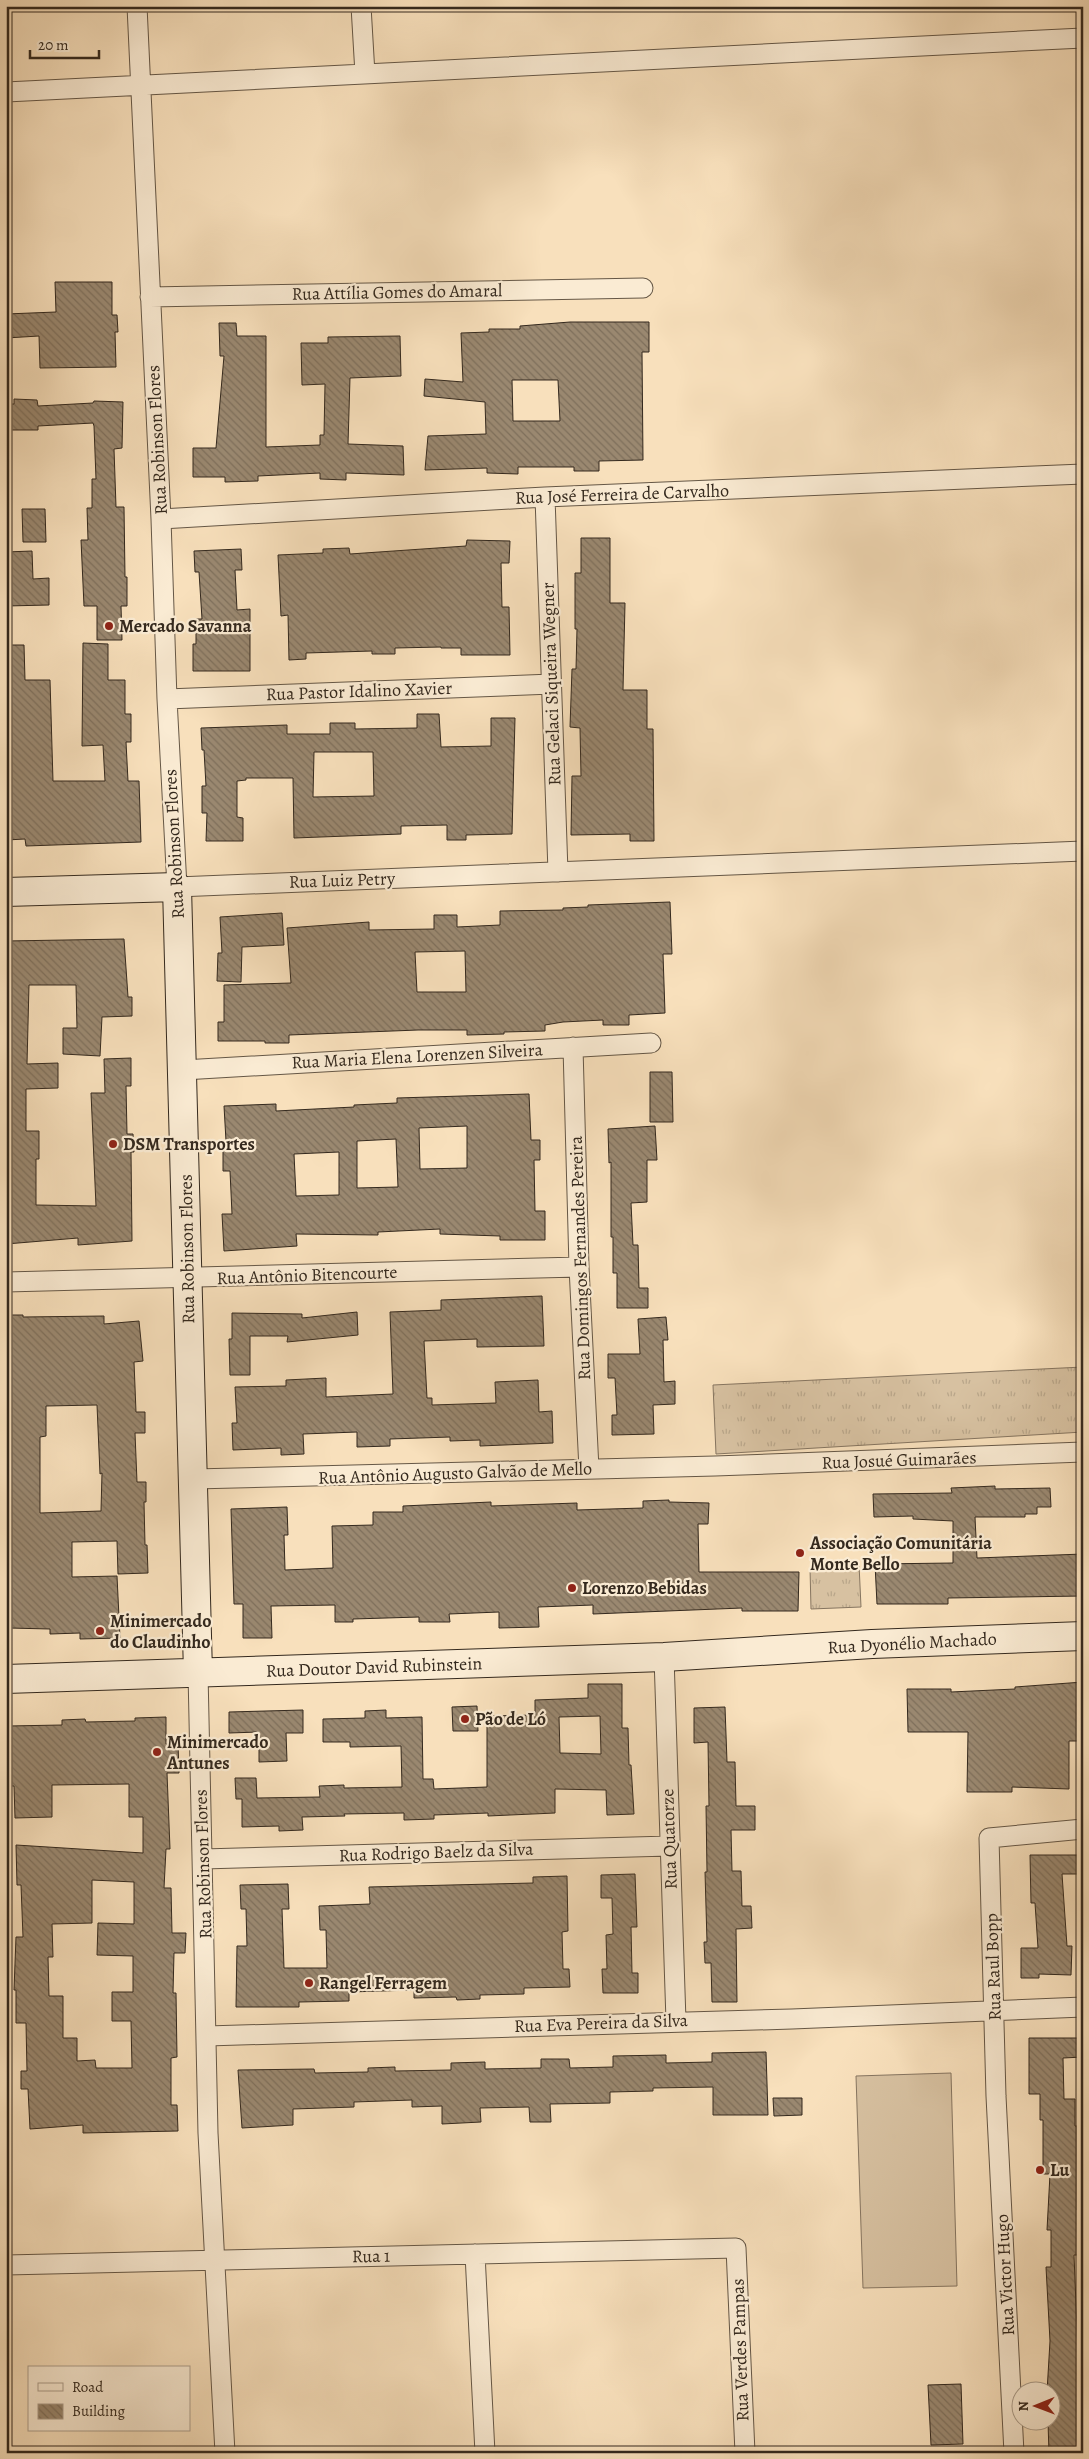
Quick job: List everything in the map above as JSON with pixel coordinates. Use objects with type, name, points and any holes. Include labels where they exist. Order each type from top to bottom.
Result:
[{"type":"street","name":"Rua Robinson Flores","points":[[137,6],[177,886],[194,1480],[208,2133],[225,2453]]},
{"type":"street","points":[[361,6],[365,74]]},
{"type":"street","points":[[6,92],[1083,38]]},
{"type":"street","name":"Rua Attília Gomes do Amaral","points":[[150,297],[643,288]]},
{"type":"street","name":"Rua José Ferreira de Carvalho","points":[[161,519],[545,497],[1083,474]]},
{"type":"street","name":"Rua Gelaci Siqueira Wegner","points":[[545,497],[558,872]]},
{"type":"street","name":"Rua Pastor Idalino Xavier","points":[[167,699],[552,684]]},
{"type":"street","name":"Rua Luiz Petry","points":[[6,892],[1083,852]]},
{"type":"street","name":"Rua Maria Elena Lorenzen Silveira","points":[[183,1070],[651,1043]]},
{"type":"street","name":"Rua Domingos Fernandes Pereira","points":[[573,1047],[579,1267],[589,1469]]},
{"type":"street","name":"Rua Antônio Bitencourte","points":[[6,1282],[187,1279],[579,1267]]},
{"type":"street","name":"Rua Josué Guimarães","points":[[715,1466],[1083,1452]]},
{"type":"street","name":"Rua Antônio Augusto Galvão de Mello","points":[[194,1480],[715,1466]]},
{"type":"street","name":"Rua Dyonélio Machado","points":[[741,1652],[872,1644],[1083,1636]]},
{"type":"street","name":"Rua Doutor David Rubinstein","points":[[6,1679],[664,1657],[741,1652]]},
{"type":"street","name":"Rua Quatorze","points":[[664,1657],[676,2021]]},
{"type":"street","name":"Rua Raul Bopp","points":[[996,2096],[989,1838],[1083,1829]]},
{"type":"street","name":"Rua Rodrigo Baelz da Silva","points":[[203,1859],[669,1846]]},
{"type":"street","name":"Rua Eva Pereira da Silva","points":[[207,2036],[792,2019],[1083,2006]]},
{"type":"street","name":"Rua Victor Hugo","points":[[996,2096],[1014,2453]]},
{"type":"street","name":"Rua 1","points":[[6,2265],[736,2248]]},
{"type":"street","name":"Rua Verdes Pampas","points":[[736,2248],[745,2453]]},
{"type":"street","points":[[475,2254],[485,2453]]},
{"type":"green space","points":[[1083,1367],[1083,1432],[716,1454],[713,1385]]},
{"type":"green space","points":[[859,1564],[861,1607],[811,1609],[810,1568]]},
{"type":"green space","points":[[951,2073],[957,2286],[863,2288],[856,2076]]},
{"type":"building","points":[[55,282],[112,282],[112,315],[117,315],[118,332],[115,332],[116,367],[40,368],[39,336],[6,338],[6,314],[56,312]]},
{"type":"building","points":[[570,322],[649,322],[649,352],[642,352],[643,460],[599,461],[599,471],[574,471],[574,467],[518,467],[518,474],[487,473],[487,468],[425,470],[428,436],[486,434],[485,402],[424,396],[425,379],[463,382],[461,333],[489,332],[489,329],[520,329],[520,326]],"holes":[[[512,380],[558,380],[560,421],[513,421]]]},
{"type":"building","points":[[219,323],[236,323],[237,336],[266,336],[266,447],[320,445],[320,435],[324,435],[325,384],[302,385],[301,343],[328,343],[328,337],[400,336],[401,376],[350,378],[348,444],[403,446],[404,475],[346,473],[346,480],[320,479],[320,473],[258,476],[258,481],[225,482],[225,477],[193,477],[193,448],[216,448],[224,356],[220,356]]},
{"type":"building","points":[[14,399],[37,400],[38,406],[93,403],[94,401],[123,402],[122,448],[114,449],[116,507],[124,507],[125,577],[127,577],[127,606],[121,606],[122,640],[97,640],[97,606],[84,606],[81,540],[88,540],[87,508],[92,508],[92,479],[96,479],[93,423],[38,426],[38,430],[6,430],[6,404],[14,404]]},
{"type":"building","points":[[22,509],[45,509],[46,542],[23,542]]},
{"type":"building","points":[[581,538],[610,538],[610,603],[625,603],[623,690],[647,690],[647,729],[653,729],[654,841],[630,841],[630,834],[571,835],[572,776],[581,776],[580,728],[570,727],[572,669],[576,669],[575,573],[581,573]]},
{"type":"building","points":[[467,540],[510,541],[509,563],[501,563],[502,607],[509,607],[510,655],[461,655],[461,648],[395,648],[395,654],[372,654],[372,651],[306,653],[306,659],[289,660],[288,615],[281,616],[278,555],[323,553],[323,549],[349,548],[350,554],[466,546]]},
{"type":"building","points":[[241,549],[242,570],[235,570],[237,610],[250,609],[250,671],[193,671],[193,644],[196,644],[196,619],[202,619],[199,572],[195,572],[194,551]]},
{"type":"building","points":[[32,551],[33,579],[49,578],[49,605],[6,606],[6,552]]},
{"type":"building","points":[[83,643],[108,644],[108,680],[125,680],[125,714],[131,714],[131,742],[126,742],[128,781],[139,781],[141,842],[26,846],[25,839],[6,840],[6,645],[24,645],[25,680],[50,680],[53,781],[105,781],[103,745],[82,746]]},
{"type":"building","points":[[417,714],[439,714],[441,747],[491,746],[491,718],[515,718],[512,834],[466,835],[466,840],[447,840],[447,825],[401,826],[401,834],[294,838],[293,778],[246,778],[246,780],[237,781],[237,817],[243,818],[243,841],[206,841],[207,813],[202,813],[202,786],[206,786],[201,728],[287,725],[287,734],[330,734],[330,723],[355,723],[355,729],[417,728]],"holes":[[[314,752],[373,752],[374,796],[313,797]]]},
{"type":"building","points":[[670,902],[672,954],[663,954],[665,1013],[629,1015],[629,1025],[603,1025],[603,1020],[563,1022],[545,1025],[545,1031],[504,1032],[504,1034],[467,1035],[467,1030],[418,1030],[289,1035],[289,1043],[218,1041],[218,1022],[224,1022],[224,985],[291,983],[287,928],[369,922],[369,930],[434,929],[434,915],[457,915],[457,927],[500,925],[500,911],[563,910],[563,908],[588,907],[588,905]],"holes":[[[465,951],[466,992],[417,992],[415,952]]]},
{"type":"building","points":[[282,913],[284,945],[242,947],[241,982],[217,981],[218,953],[222,953],[220,917]]},
{"type":"building","points":[[124,939],[128,997],[132,997],[132,1016],[102,1017],[100,1056],[63,1054],[63,1028],[77,1028],[76,985],[29,985],[27,1064],[58,1063],[58,1088],[26,1089],[26,1131],[39,1131],[39,1159],[36,1159],[36,1205],[96,1206],[91,1093],[105,1093],[104,1059],[131,1058],[131,1086],[126,1086],[127,1134],[133,1134],[134,1152],[131,1152],[132,1241],[78,1245],[78,1238],[6,1244],[6,941]]},
{"type":"building","points":[[650,1072],[672,1072],[673,1122],[650,1122]]},
{"type":"building","points":[[529,1094],[531,1140],[540,1140],[540,1160],[534,1160],[535,1211],[545,1211],[545,1240],[500,1240],[500,1236],[440,1234],[440,1229],[378,1232],[378,1235],[296,1234],[297,1246],[224,1251],[222,1214],[232,1214],[230,1171],[223,1171],[223,1141],[226,1141],[224,1106],[276,1104],[276,1111],[397,1103],[397,1098]],"holes":[[[467,1126],[467,1168],[420,1169],[419,1128]],[[396,1139],[398,1187],[357,1188],[357,1141]],[[339,1152],[339,1195],[296,1196],[294,1154]]]},
{"type":"building","points":[[655,1126],[657,1160],[647,1160],[647,1202],[631,1203],[633,1245],[638,1245],[639,1288],[648,1288],[648,1308],[617,1308],[617,1273],[613,1273],[613,1237],[611,1237],[611,1162],[609,1163],[608,1129]]},
{"type":"building","points":[[542,1296],[544,1346],[477,1347],[477,1339],[424,1341],[427,1398],[432,1398],[432,1405],[496,1403],[495,1382],[538,1380],[539,1412],[552,1411],[553,1443],[480,1446],[480,1440],[450,1441],[450,1437],[390,1439],[390,1446],[357,1447],[357,1432],[303,1434],[304,1454],[281,1455],[281,1448],[233,1450],[232,1423],[237,1423],[235,1387],[286,1386],[286,1380],[326,1378],[326,1397],[393,1394],[390,1312],[441,1310],[441,1300]]},
{"type":"building","points":[[357,1312],[358,1335],[287,1342],[288,1336],[250,1336],[250,1375],[230,1375],[229,1339],[232,1339],[232,1313],[302,1314],[302,1318]]},
{"type":"building","points":[[6,1315],[23,1315],[23,1317],[104,1316],[104,1324],[139,1321],[143,1361],[134,1362],[136,1412],[145,1412],[145,1433],[135,1433],[137,1482],[146,1482],[146,1502],[144,1502],[148,1573],[118,1574],[117,1541],[72,1542],[72,1577],[117,1576],[120,1638],[80,1639],[80,1633],[50,1634],[50,1629],[9,1628],[10,1578],[6,1578]],"holes":[[[97,1405],[100,1474],[102,1473],[101,1511],[40,1513],[40,1437],[46,1436],[46,1406]]]},
{"type":"building","points":[[666,1317],[668,1340],[663,1340],[664,1382],[675,1381],[675,1404],[653,1405],[654,1434],[612,1435],[612,1415],[617,1415],[615,1378],[608,1378],[608,1354],[640,1354],[638,1319]]},
{"type":"building","points":[[995,1486],[995,1489],[1050,1488],[1051,1507],[1037,1507],[1037,1514],[1025,1514],[1025,1517],[975,1517],[977,1558],[1083,1554],[1083,1596],[948,1598],[948,1604],[877,1604],[875,1564],[953,1563],[953,1521],[913,1519],[913,1516],[874,1517],[873,1494],[952,1493],[951,1488]]},
{"type":"building","points":[[669,1500],[669,1502],[709,1503],[708,1524],[698,1524],[699,1572],[799,1572],[798,1611],[742,1611],[742,1608],[593,1614],[593,1605],[538,1607],[539,1627],[499,1628],[499,1612],[449,1614],[450,1622],[419,1622],[419,1617],[353,1619],[353,1622],[335,1622],[335,1605],[271,1606],[272,1638],[243,1638],[243,1604],[234,1604],[231,1509],[287,1507],[288,1535],[284,1535],[285,1570],[333,1568],[332,1526],[373,1525],[373,1512],[403,1512],[403,1506],[491,1502],[491,1506],[577,1503],[577,1510],[643,1508],[643,1501]]},
{"type":"building","points":[[1083,1682],[1083,1741],[1069,1741],[1069,1789],[1012,1787],[1012,1792],[967,1792],[968,1732],[908,1732],[907,1689],[951,1689],[951,1692],[1015,1689],[1015,1687]]},
{"type":"building","points":[[588,1684],[622,1684],[622,1728],[628,1728],[629,1765],[631,1765],[634,1814],[607,1815],[606,1790],[555,1789],[555,1813],[488,1816],[488,1813],[434,1815],[434,1819],[404,1820],[404,1813],[344,1814],[345,1816],[302,1817],[303,1830],[279,1831],[279,1826],[242,1827],[242,1799],[236,1799],[235,1778],[256,1778],[257,1798],[320,1797],[319,1786],[344,1785],[344,1788],[402,1787],[401,1746],[350,1747],[350,1742],[323,1742],[323,1719],[365,1718],[365,1711],[386,1710],[386,1718],[422,1717],[423,1779],[433,1779],[434,1789],[487,1787],[487,1716],[535,1715],[535,1700],[588,1698]],"holes":[[[600,1716],[601,1754],[560,1753],[559,1717]]]},
{"type":"building","name":"Pão de Ló","points":[[477,1706],[478,1731],[453,1731],[452,1707]]},
{"type":"building","points":[[725,1707],[727,1762],[735,1762],[736,1806],[755,1806],[755,1830],[731,1830],[732,1871],[741,1871],[742,1906],[751,1906],[752,1928],[736,1929],[737,2002],[712,2002],[711,1963],[705,1963],[704,1942],[707,1942],[705,1872],[707,1872],[706,1806],[709,1806],[708,1742],[694,1743],[694,1708]]},
{"type":"building","points":[[303,1710],[303,1733],[286,1733],[287,1761],[259,1762],[259,1732],[229,1733],[229,1712]]},
{"type":"building","points":[[166,1717],[166,1744],[178,1743],[179,1773],[167,1773],[170,1849],[166,1849],[164,1888],[171,1888],[172,1933],[186,1933],[185,1953],[174,1953],[173,1993],[176,1993],[177,2057],[171,2058],[171,2105],[177,2105],[178,2131],[83,2133],[83,2125],[30,2129],[28,2089],[21,2089],[21,2071],[27,2071],[26,2023],[16,2023],[16,1990],[14,1990],[16,1937],[23,1937],[21,1885],[17,1885],[16,1845],[143,1853],[143,1817],[129,1817],[129,1784],[52,1785],[52,1817],[15,1818],[14,1786],[6,1786],[8,1726],[62,1725],[62,1720],[85,1719],[86,1722],[135,1721],[135,1718]],"holes":[[[92,1880],[134,1882],[134,1924],[98,1923],[97,1955],[133,1956],[133,1992],[112,1992],[112,2021],[131,2021],[132,2068],[96,2068],[95,2060],[77,2061],[77,2038],[63,2038],[63,1996],[49,1996],[48,1957],[53,1957],[52,1924],[92,1923]]]},
{"type":"building","points":[[1030,1855],[1083,1855],[1083,1874],[1062,1874],[1067,1946],[1072,1946],[1071,1975],[1039,1974],[1039,1978],[1021,1978],[1021,1948],[1038,1948],[1035,1903],[1031,1903]]},
{"type":"building","points":[[635,1874],[637,1927],[631,1927],[632,1973],[638,1973],[638,1993],[603,1993],[602,1969],[607,1969],[606,1935],[613,1934],[612,1898],[601,1898],[601,1875]]},
{"type":"building","points":[[567,1876],[568,1931],[562,1932],[563,1969],[569,1969],[570,1987],[524,1988],[524,1994],[480,1995],[480,1999],[457,2000],[456,1997],[414,1998],[414,1990],[349,1992],[349,2001],[299,2002],[299,2007],[236,2007],[237,1946],[247,1946],[246,1909],[241,1909],[240,1885],[288,1884],[289,1909],[282,1909],[284,1968],[327,1968],[326,1930],[320,1930],[319,1906],[370,1904],[369,1887],[533,1883],[533,1877]]},
{"type":"building","points":[[1029,2038],[1083,2038],[1083,2057],[1063,2058],[1064,2099],[1075,2099],[1075,2126],[1077,2126],[1077,2210],[1081,2210],[1083,2235],[1083,2255],[1074,2255],[1079,2379],[1082,2379],[1083,2453],[1049,2453],[1048,2432],[1062,2432],[1062,2382],[1048,2382],[1050,2341],[1046,2267],[1051,2267],[1051,2230],[1047,2230],[1050,2174],[1043,2174],[1043,2120],[1040,2120],[1040,2094],[1029,2094]]},
{"type":"building","points":[[766,2052],[768,2115],[713,2115],[713,2087],[653,2088],[653,2091],[610,2092],[610,2103],[550,2104],[551,2122],[530,2122],[529,2107],[480,2108],[481,2122],[442,2124],[442,2106],[412,2107],[412,2100],[354,2102],[354,2107],[293,2109],[293,2125],[242,2128],[238,2070],[314,2069],[315,2073],[368,2072],[368,2068],[395,2067],[395,2071],[451,2070],[451,2063],[485,2062],[485,2069],[541,2068],[541,2059],[569,2059],[570,2068],[613,2067],[613,2056],[666,2055],[666,2063],[712,2062],[712,2053]]},
{"type":"building","points":[[773,2098],[802,2098],[802,2115],[774,2116]]},
{"type":"building","points":[[961,2384],[963,2444],[931,2445],[928,2385]]},
{"type":"place","name":"Mercado Savanna","points":[[109,626]]},
{"type":"place","name":"DSM Transportes","points":[[113,1144]]},
{"type":"place","name":"Associação Comunitária Monte Bello","points":[[800,1553]]},
{"type":"place","name":"Lorenzo Bebidas","points":[[572,1588]]},
{"type":"place","name":"Minimercado do Claudinho","points":[[100,1631]]},
{"type":"place","name":"Pão de Ló","points":[[465,1719]]},
{"type":"place","name":"Minimercado Antunes","points":[[157,1752]]},
{"type":"place","name":"Rangel Ferragem","points":[[309,1983]]},
{"type":"place","name":"Lu","points":[[1040,2170]]}]
